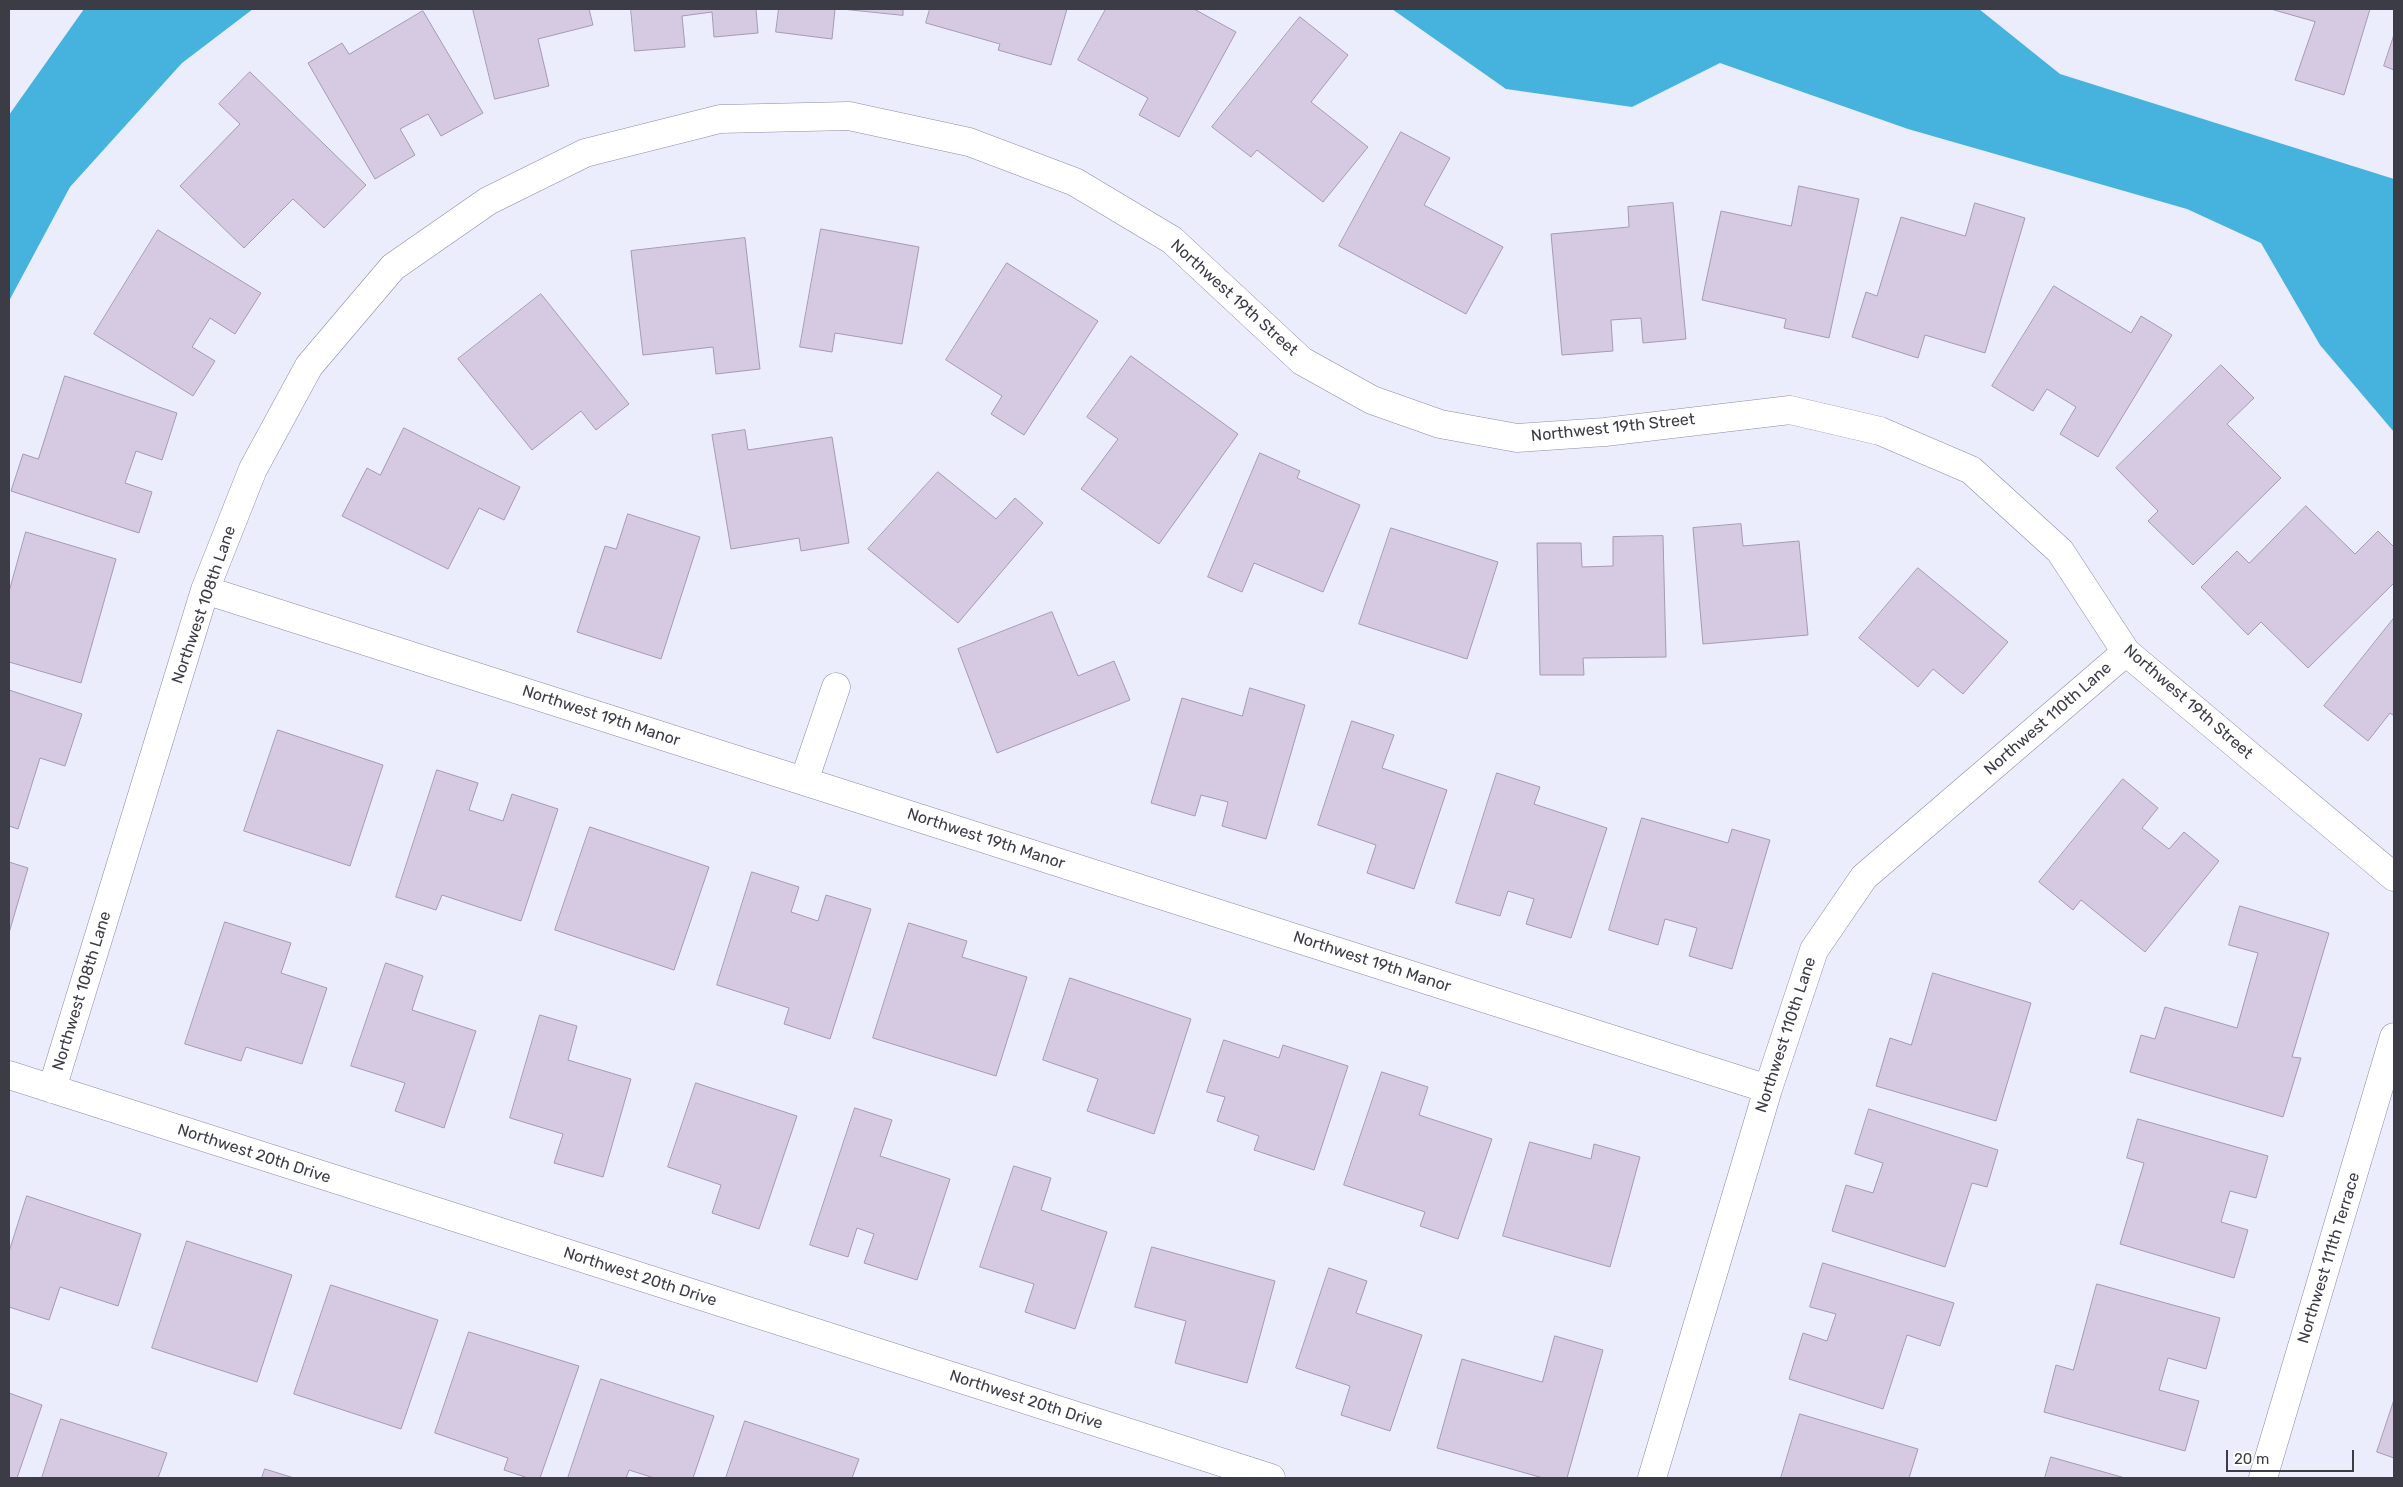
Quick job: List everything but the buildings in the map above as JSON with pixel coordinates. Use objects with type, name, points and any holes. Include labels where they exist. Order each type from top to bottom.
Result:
[{"type":"street","name":"Northwest 19th Street","points":[[488,201],[585,153],[720,120],[849,116],[970,142],[1083,186],[1172,240],[1302,361],[1372,400],[1440,424],[1517,438],[1605,432],[1790,410],[1880,431],[1972,470],[2060,551],[2126,652],[2394,877]]},
{"type":"street","name":"Northwest 108th Lane","points":[[52,1089],[205,590],[253,469],[309,366],[393,267],[488,201]]},
{"type":"street","name":"Northwest 19th Manor","points":[[205,590],[1768,1089]]},
{"type":"street","name":"Northwest 110th Lane","points":[[1652,1478],[1768,1089],[1814,950],[1864,877],[2126,652]]},
{"type":"street","points":[[804,781],[836,687]]},
{"type":"street","name":"Northwest 111th Terrace","points":[[2263,1478],[2394,1037]]},
{"type":"street","name":"Northwest 20th Drive","points":[[9,1075],[1271,1478]]},
{"type":"water","points":[[84,9],[253,9],[182,63],[70,187],[9,301],[9,115]]},
{"type":"water","points":[[1392,9],[1979,9],[2060,74],[2394,179],[2394,432],[2320,345],[2261,243],[2187,209],[1908,129],[1720,63],[1632,107],[1506,89]]}]
